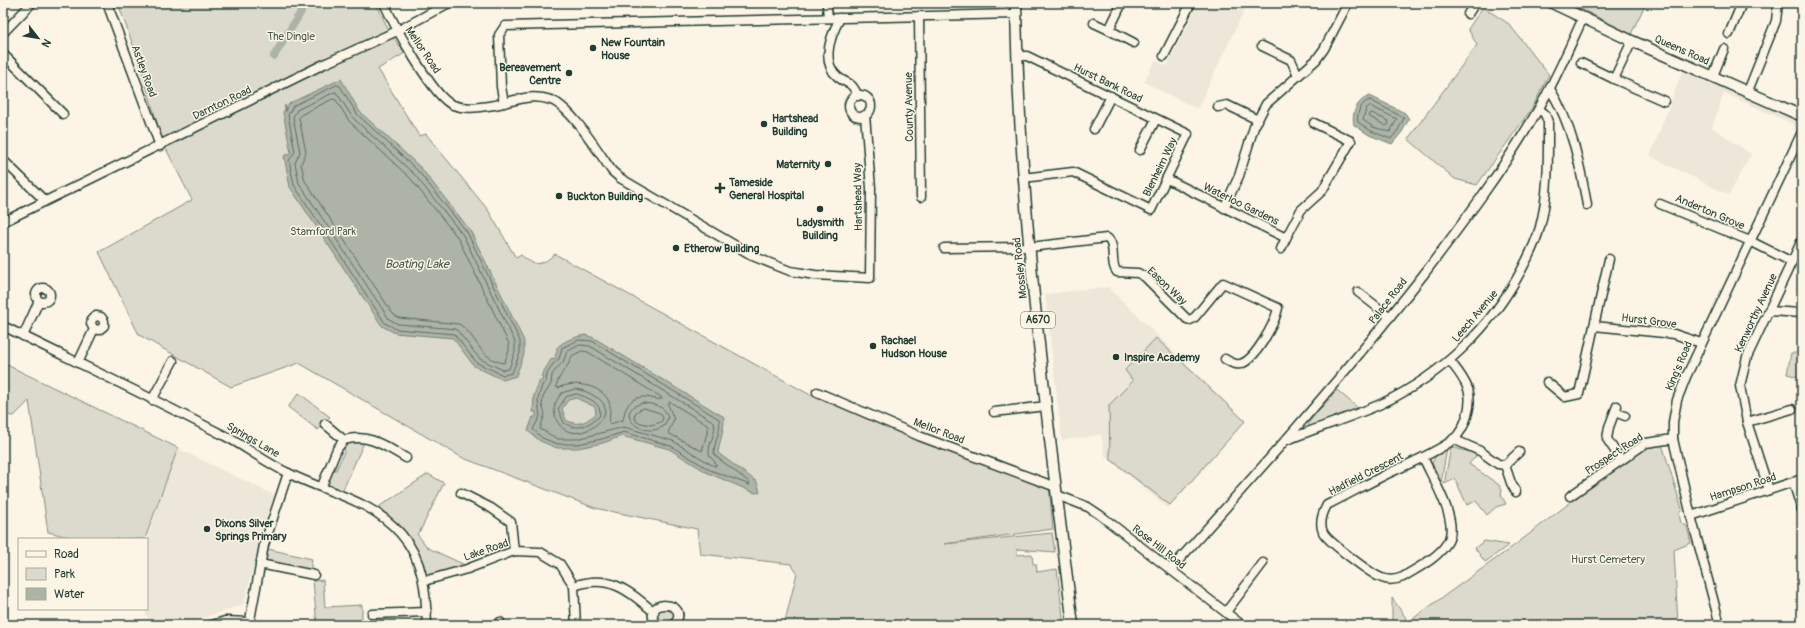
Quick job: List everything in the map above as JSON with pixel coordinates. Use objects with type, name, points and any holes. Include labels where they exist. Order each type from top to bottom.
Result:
[{"type":"main road","name":"Mossley Road","points":[[1016,3],[1023,178],[1056,491],[1073,625]]},
{"type":"main road","name":"Queens Road","points":[[1552,3],[1632,41],[1802,116]]},
{"type":"street","points":[[3,33],[32,3]]},
{"type":"street","name":"Astley Road","points":[[107,3],[160,146]]},
{"type":"street","name":"Mellor Road","points":[[384,3],[397,31],[440,95],[451,105],[470,109],[504,103]]},
{"type":"street","name":"Darnton Road","points":[[3,222],[318,67],[397,31],[435,6],[449,3]]},
{"type":"street","points":[[1109,30],[1122,3]]},
{"type":"street","points":[[1164,56],[1190,3]]},
{"type":"street","points":[[1224,208],[1239,176],[1258,120],[1266,104],[1316,60],[1324,49],[1348,3]]},
{"type":"street","points":[[1468,14],[1475,3]]},
{"type":"street","points":[[1729,34],[1742,3]]},
{"type":"street","points":[[1748,91],[1776,20],[1778,3]]},
{"type":"street","points":[[827,6],[828,18]]},
{"type":"street","points":[[504,103],[501,87],[500,35],[505,26],[1016,14]]},
{"type":"street","name":"County Avenue","points":[[919,16],[921,197]]},
{"type":"street","points":[[840,18],[829,43],[831,68],[838,77],[853,85],[858,96]]},
{"type":"street","name":"Palace Road","points":[[1170,570],[1286,441],[1390,317],[1460,228],[1494,179],[1539,109],[1583,18]]},
{"type":"street","points":[[1094,23],[1134,43]]},
{"type":"street","points":[[1614,79],[1632,41]]},
{"type":"street","points":[[1262,46],[1291,60],[1298,75]]},
{"type":"street","points":[[1713,76],[1724,49]]},
{"type":"street","points":[[3,54],[63,114]]},
{"type":"street","name":"Hurst Bank Road","points":[[1017,56],[1027,56],[1188,134]]},
{"type":"street","points":[[1582,64],[1664,101]]},
{"type":"street","points":[[1550,89],[1557,100],[1577,150],[1587,205]]},
{"type":"street","name":"Hartshead Way","points":[[504,103],[530,96],[552,100],[570,114],[612,171],[620,178],[755,257],[790,271],[815,275],[870,278],[871,194],[865,115]]},
{"type":"street","points":[[858,96],[865,97],[870,103],[870,110],[865,115],[856,117],[849,109],[850,102],[858,96]]},
{"type":"street","points":[[1094,129],[1111,96]]},
{"type":"street","points":[[1218,107],[1227,105],[1258,120]]},
{"type":"street","name":"Leech Avenue","points":[[1286,441],[1343,420],[1384,402],[1429,376],[1450,361],[1480,331],[1498,308],[1524,265],[1540,229],[1547,178],[1548,122],[1545,114],[1539,109]]},
{"type":"street","points":[[1140,150],[1156,119]]},
{"type":"street","name":"Waterloo Gardens","points":[[1167,179],[1286,238],[1301,210],[1322,191],[1351,141],[1314,123]]},
{"type":"street","name":"King's Road","points":[[1720,625],[1691,516],[1673,439],[1673,422],[1677,400],[1701,343],[1802,132]]},
{"type":"street","name":"Blenheim Way","points":[[1023,178],[1073,172],[1152,210],[1188,134]]},
{"type":"street","points":[[3,160],[45,201]]},
{"type":"street","name":"Anderton Grove","points":[[1660,204],[1750,241],[1792,262]]},
{"type":"street","name":"Eason Way","points":[[1030,247],[1107,238],[1111,244],[1114,268],[1117,272],[1138,273],[1145,277],[1166,300],[1190,320],[1204,308],[1218,287],[1223,283],[1278,308],[1272,325],[1255,353],[1241,364],[1234,364],[1225,359]]},
{"type":"street","points":[[1280,249],[1286,238]]},
{"type":"street","name":"Kenworthy Avenue","points":[[1769,490],[1747,422],[1740,386],[1747,357],[1802,240]]},
{"type":"street","points":[[944,248],[1030,247]]},
{"type":"street","points":[[1547,382],[1565,398],[1579,394],[1609,259]]},
{"type":"street","points":[[1358,292],[1390,317]]},
{"type":"street","points":[[23,336],[39,301]]},
{"type":"street","points":[[1768,311],[1802,313]]},
{"type":"street","name":"Springs Lane","points":[[3,326],[224,435],[288,473],[354,500],[383,517],[410,546],[421,569],[424,581],[427,625]]},
{"type":"street","name":"Hurst Grove","points":[[1594,326],[1674,334],[1701,343]]},
{"type":"street","points":[[78,363],[94,329]]},
{"type":"street","points":[[152,400],[173,361]]},
{"type":"street","name":"Hadfield Crescent","points":[[1423,457],[1450,519],[1451,535],[1440,551],[1403,577],[1397,580],[1382,578],[1359,564],[1323,534],[1321,523],[1323,512],[1328,505],[1374,480],[1423,457],[1453,440],[1465,421],[1469,402],[1469,391],[1462,376],[1450,361]]},
{"type":"street","name":"Mellor Road","points":[[817,392],[919,436],[1056,491]]},
{"type":"street","points":[[994,412],[1047,406]]},
{"type":"street","points":[[1621,460],[1607,439],[1609,427],[1616,409],[1625,416]]},
{"type":"street","points":[[1747,422],[1792,409]]},
{"type":"street","points":[[324,424],[344,440]]},
{"type":"street","points":[[322,486],[337,448],[344,440],[359,437],[376,440],[406,458]]},
{"type":"street","name":"Prospect Road","points":[[1570,496],[1646,443],[1673,439]]},
{"type":"street","points":[[1453,440],[1480,451],[1498,464],[1505,465]]},
{"type":"street","points":[[1505,465],[1519,452]]},
{"type":"street","points":[[1505,465],[1511,483],[1516,492]]},
{"type":"street","points":[[212,625],[226,621],[249,624],[260,564],[270,525],[288,473]]},
{"type":"street","name":"Hampson Road","points":[[1691,516],[1802,479]]},
{"type":"street","points":[[1793,482],[1802,510]]},
{"type":"street","name":"Rose Hill Road","points":[[1056,491],[1100,514],[1242,625]]},
{"type":"street","points":[[461,493],[491,508],[511,522],[514,551]]},
{"type":"street","name":"Lake Road","points":[[424,581],[467,569],[514,551],[531,551],[548,556],[566,570],[574,586],[576,625]]},
{"type":"street","points":[[1226,612],[1263,563]]},
{"type":"street","points":[[260,564],[314,575]]},
{"type":"street","points":[[574,586],[594,582],[617,585],[633,594],[654,612]]},
{"type":"street","points":[[657,625],[653,618],[654,612],[662,605],[673,607],[678,616],[674,625]]},
{"type":"street","points":[[372,614],[427,612]]},
{"type":"shaded area","points":[[1198,3],[1248,3],[1197,109],[1144,82],[1155,60],[1167,66]]},
{"type":"shaded area","points":[[1802,67],[1802,136],[1791,123],[1724,93],[1712,127],[1751,154],[1729,195],[1650,156],[1682,72],[1794,107]]},
{"type":"shaded area","name":"Inspire Academy","points":[[1108,287],[1245,421],[1168,508],[1105,456],[1101,435],[1062,440],[1045,294]]},
{"type":"shaded area","name":"Dixons Silver Springs Primary","points":[[177,448],[274,495],[266,518],[244,604],[183,625],[150,625],[144,610],[148,610],[147,538]]},
{"type":"green space","name":"Stamford Park","points":[[118,3],[376,3],[390,33],[405,53],[378,69],[419,136],[426,134],[488,210],[516,258],[521,255],[530,262],[538,264],[546,261],[555,254],[816,398],[1049,485],[1053,529],[944,544],[1052,533],[1055,552],[1017,549],[1017,555],[1032,554],[1033,564],[1036,564],[1037,572],[1057,569],[1064,625],[784,625],[797,573],[791,564],[700,554],[697,529],[595,508],[463,458],[299,363],[231,387],[139,335],[99,252],[192,200],[163,143],[141,68]]},
{"type":"green space","points":[[1579,3],[1646,3],[1631,34],[1577,7]]},
{"type":"green space","points":[[1483,7],[1509,24],[1549,75],[1532,108],[1477,185],[1455,179],[1408,139],[1477,45],[1468,29]]},
{"type":"green space","points":[[1156,338],[1245,421],[1170,505],[1110,459],[1109,405],[1133,381],[1125,370]]},
{"type":"green space","points":[[1791,353],[1802,353],[1802,378],[1787,374]]},
{"type":"green space","points":[[3,363],[178,448],[145,538],[73,538],[48,532],[29,401],[14,416],[3,415]]},
{"type":"green space","points":[[1337,390],[1359,409],[1309,427],[1308,423]]},
{"type":"green space","points":[[299,393],[330,417],[318,430],[288,407]]},
{"type":"green space","points":[[366,438],[341,494],[322,486],[328,469],[336,470],[345,450],[339,446],[344,440]]},
{"type":"green space","name":"Hurst Cemetery","points":[[1662,444],[1682,509],[1679,514],[1681,523],[1687,526],[1691,543],[1674,550],[1678,625],[1404,625],[1515,545],[1641,448]]},
{"type":"green space","points":[[1451,447],[1473,453],[1476,456],[1469,464],[1499,485],[1502,489],[1501,495],[1506,504],[1496,507],[1487,515],[1476,501],[1467,505],[1455,479],[1444,484]]},
{"type":"green space","points":[[1447,448],[1441,483],[1432,463],[1437,454]]},
{"type":"green space","points":[[428,474],[444,483],[420,531],[417,534],[428,548],[465,565],[467,569],[424,581],[410,546],[374,510]]},
{"type":"green space","points":[[1484,541],[1509,545],[1485,562],[1475,548]]},
{"type":"green space","points":[[264,545],[268,549],[312,559],[310,574],[260,564]]},
{"type":"green space","points":[[323,580],[325,607],[362,605],[362,624],[317,625],[313,581]]},
{"type":"green space","points":[[1392,598],[1406,618],[1399,625],[1392,625]]},
{"type":"green space","points":[[659,606],[676,610],[674,625],[652,625]]},
{"type":"water","name":"Boating Lake","points":[[341,79],[360,112],[421,168],[470,230],[524,341],[524,354],[516,376],[503,380],[474,366],[453,338],[395,333],[382,326],[290,187],[284,156],[291,153],[283,112],[290,103]]},
{"type":"water","points":[[1370,96],[1405,113],[1409,119],[1402,132],[1392,144],[1369,135],[1354,125],[1353,116],[1358,104]]},
{"type":"water","points":[[585,335],[594,338],[724,417],[723,431],[718,453],[757,482],[760,492],[755,493],[708,473],[669,449],[622,436],[603,443],[578,448],[557,448],[540,441],[528,431],[533,417],[536,417],[536,412],[533,412],[534,395],[540,380],[542,381],[543,377],[541,376],[552,358],[555,359],[556,357],[555,355],[558,351],[556,349],[573,338]],"holes":[[[576,398],[595,407],[596,414],[582,423],[575,423],[566,420],[562,409],[568,400]]]},
{"type":"waterway","points":[[274,56],[301,12]]},
{"type":"waterway","points":[[285,106],[286,111]]},
{"type":"place","name":"New Fountain House","points":[[593,48]]},
{"type":"place","name":"Bereavement Centre","points":[[569,73]]},
{"type":"place","name":"Hartshead Building","points":[[764,124]]},
{"type":"place","name":"Maternity","points":[[828,164]]},
{"type":"place","name":"Tameside General Hospital","points":[[720,188]]},
{"type":"place","name":"Buckton Building","points":[[559,196]]},
{"type":"place","name":"Ladysmith Building","points":[[820,209]]},
{"type":"place","name":"Etherow Building","points":[[676,248]]},
{"type":"place","name":"Rachael Hudson House","points":[[873,346]]},
{"type":"place","name":"Inspire Academy","points":[[1116,357]]},
{"type":"place","name":"Dixons Silver Springs Primary","points":[[207,529]]},
{"type":"park label","name":"The Dingle","points":[[291,36]]}]
